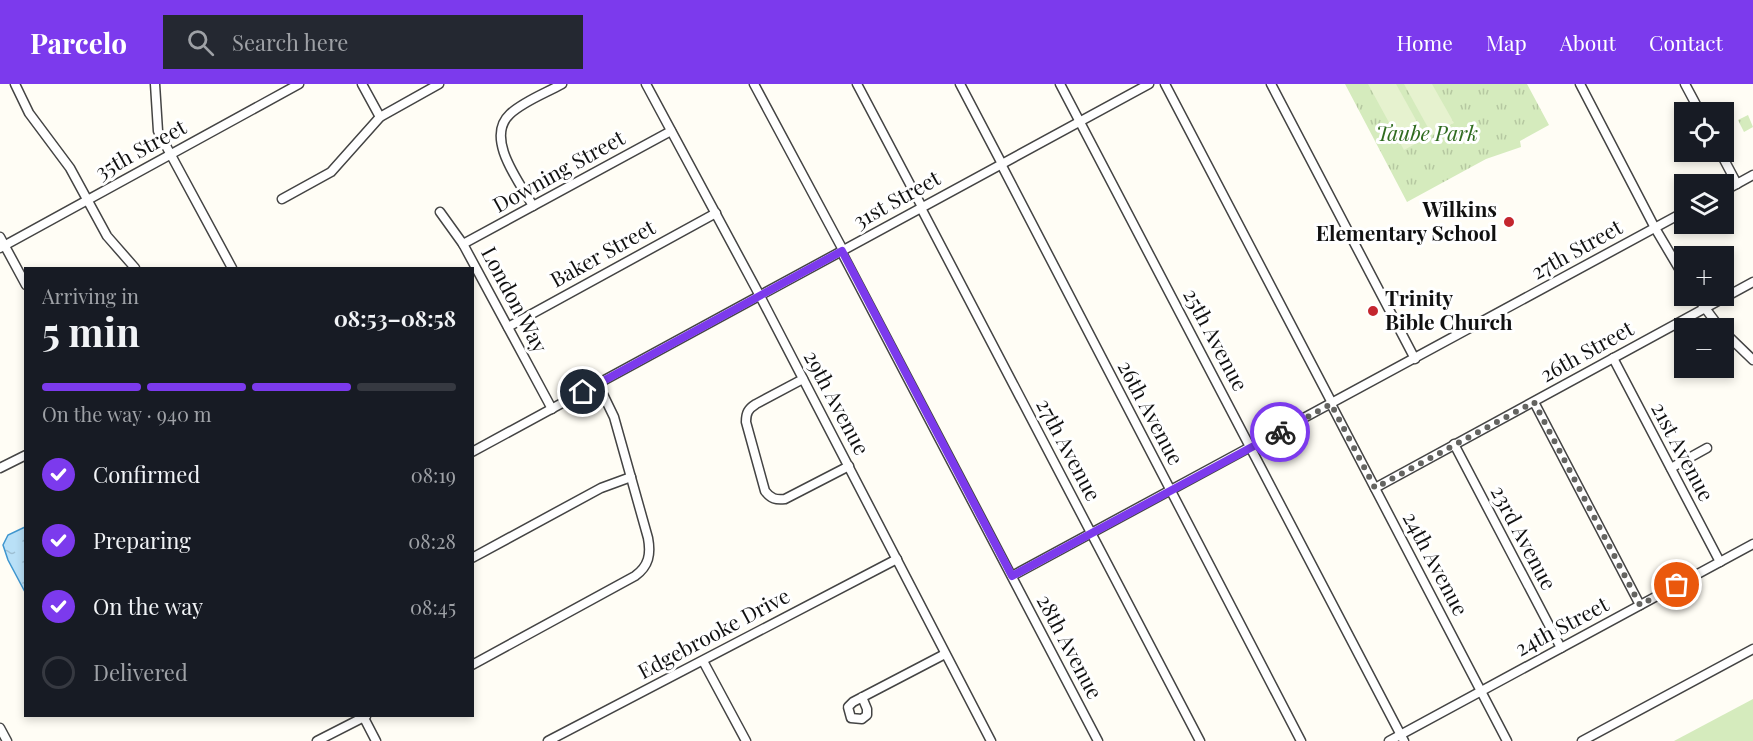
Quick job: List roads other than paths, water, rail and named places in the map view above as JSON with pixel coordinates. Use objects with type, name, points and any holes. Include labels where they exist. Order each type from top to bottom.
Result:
[{"type":"street","points":[[15,84],[29,112],[61,155],[107,236],[134,267]]},
{"type":"street","points":[[155,84],[158,131],[231,267]]},
{"type":"street","name":"35th Street","points":[[2,243],[87,200],[299,84]]},
{"type":"street","points":[[362,84],[380,117]]},
{"type":"street","points":[[282,199],[331,172],[380,117],[439,84]]},
{"type":"street","points":[[533,206],[502,150],[500,131],[503,122],[514,111],[562,84]]},
{"type":"street","name":"29th Avenue","points":[[646,84],[760,296],[992,741]]},
{"type":"street","name":"28th Avenue","points":[[754,84],[1098,741]]},
{"type":"street","name":"27th Avenue","points":[[857,84],[1200,741]]},
{"type":"street","name":"26th Avenue","points":[[960,84],[1301,741]]},
{"type":"street","name":"25th Avenue","points":[[1060,84],[1402,738]]},
{"type":"street","name":"31st Street","points":[[474,451],[1149,84]]},
{"type":"street","name":"24th Avenue","points":[[1166,84],[1507,741]]},
{"type":"street","points":[[1271,84],[1415,359]]},
{"type":"street","points":[[1580,84],[1674,261]]},
{"type":"street","points":[[1684,84],[1694,102]]},
{"type":"street","name":"Downing Street","points":[[464,244],[671,131]]},
{"type":"street","points":[[1725,162],[1737,184]]},
{"type":"street","points":[[1734,186],[1753,175]]},
{"type":"street","name":"London Way","points":[[440,212],[464,244],[552,409]]},
{"type":"street","name":"Baker Street","points":[[508,327],[716,213]]},
{"type":"street","name":"27th Street","points":[[1012,576],[1674,218]]},
{"type":"street","points":[[2,243],[24,282]]},
{"type":"street","name":"26th Street","points":[[1375,488],[1753,282]]},
{"type":"street","points":[[1702,306],[1712,318]]},
{"type":"street","points":[[1734,342],[1753,360]]},
{"type":"street","name":"21st Avenue","points":[[1613,358],[1720,562]]},
{"type":"street","points":[[803,379],[756,404],[746,414],[746,422],[765,492],[770,498],[785,499],[849,466]]},
{"type":"street","points":[[474,664],[639,574],[649,559],[650,549],[614,417],[598,384]]},
{"type":"street","points":[[1534,402],[1640,605]]},
{"type":"street","name":"23rd Avenue","points":[[1454,444],[1561,648]]},
{"type":"street","points":[[1671,468],[1707,448]]},
{"type":"street","points":[[0,456],[2,467],[24,456]]},
{"type":"street","points":[[474,557],[601,488],[631,477]]},
{"type":"street","name":"24th Street","points":[[1389,741],[1402,738],[1481,691],[1753,544]]},
{"type":"street","name":"Edgebrooke Drive","points":[[548,741],[897,559]]},
{"type":"street","points":[[1582,741],[1753,649]]},
{"type":"street","points":[[862,697],[945,654]]},
{"type":"street","points":[[703,661],[746,741]]},
{"type":"street","points":[[317,741],[362,717]]},
{"type":"street","points":[[364,717],[376,741]]},
{"type":"street","points":[[0,728],[4,740]]},
{"type":"water","points":[[24,527],[24,590],[3,545],[8,535]]},
{"type":"place","name":"Wilkins Elementary School","points":[[1509,222]]},
{"type":"place","name":"Trinity Bible Church","points":[[1373,311]]},
{"type":"park label","name":"Taube Park","points":[[1427,134]]}]
